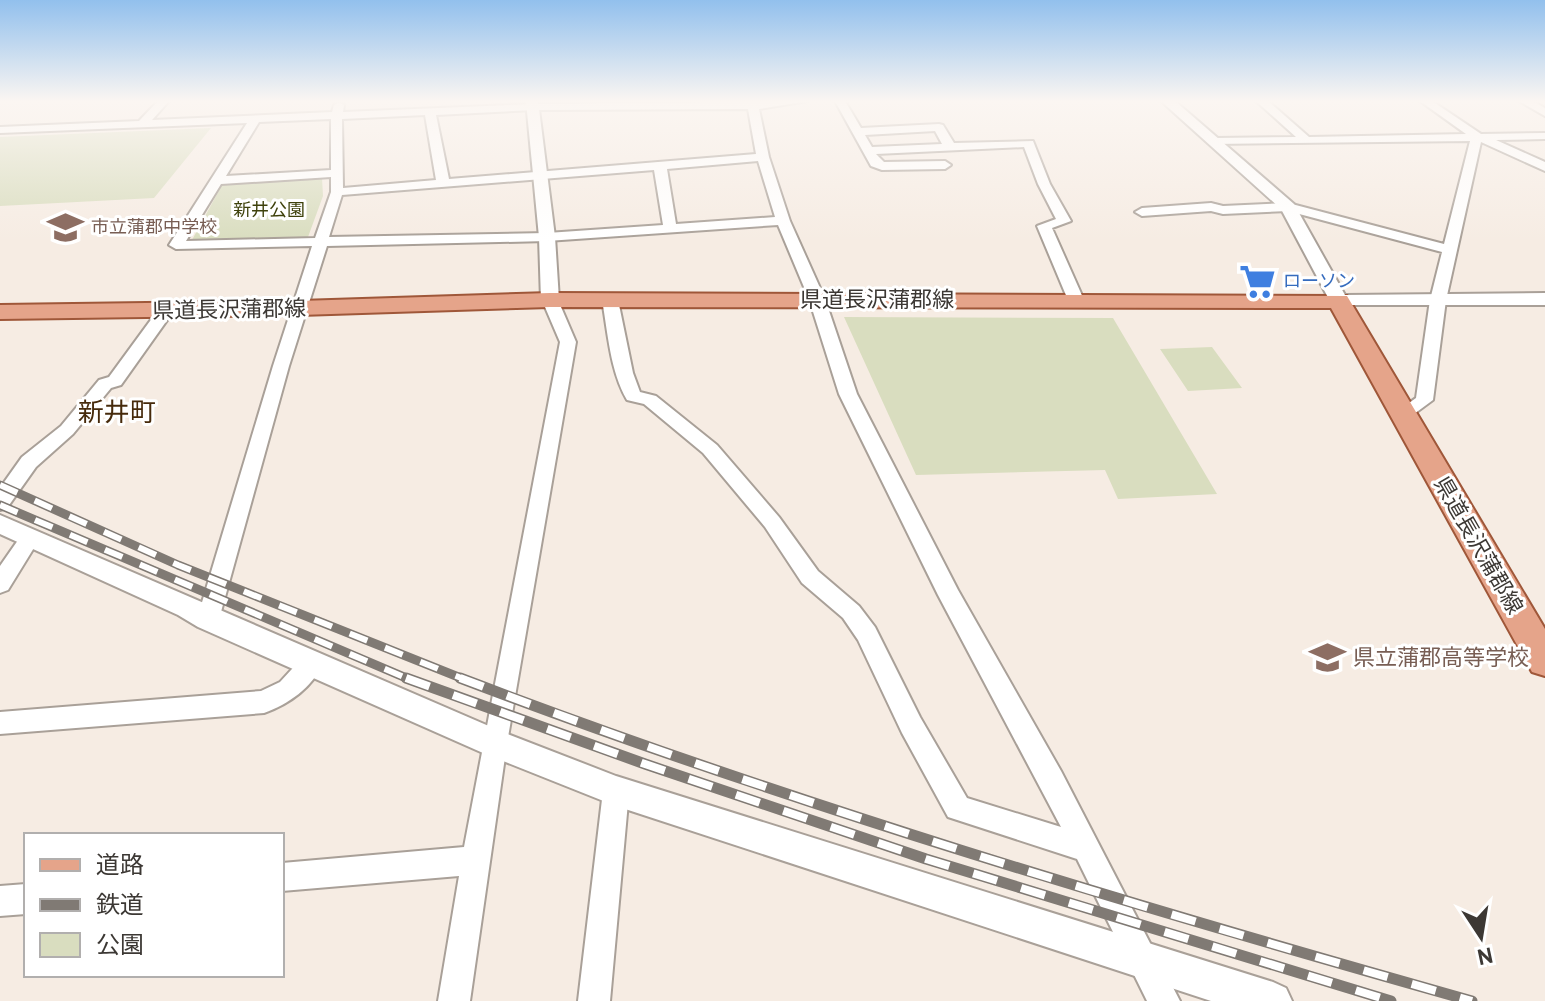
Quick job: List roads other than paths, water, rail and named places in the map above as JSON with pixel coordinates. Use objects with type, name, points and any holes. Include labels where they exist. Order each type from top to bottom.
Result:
[{"type":"main road","name":"県道長沢蒲郡線","points":[[0,312],[300,308],[550,300],[1339,301],[1535,625],[1545,661]]},
{"type":"street","points":[[238,148],[176,245],[547,237],[783,221]]},
{"type":"street","points":[[208,619],[337,192],[335,148]]},
{"type":"street","points":[[437,148],[443,182]]},
{"type":"street","points":[[454,1001],[494,743],[568,342],[550,300],[547,237],[537,148]]},
{"type":"street","points":[[761,148],[783,221],[817,299],[848,394],[884,469],[1164,1001]]},
{"type":"street","points":[[867,148],[875,163],[882,166],[945,165]]},
{"type":"street","points":[[868,151],[912,148]]},
{"type":"street","points":[[1031,148],[1044,184],[1064,221],[1044,226],[1076,300]]},
{"type":"street","points":[[1221,148],[1288,207],[1339,301],[1543,300]]},
{"type":"street","points":[[1404,413],[1424,400],[1438,300],[1474,148]]},
{"type":"street","points":[[1503,148],[1545,167]]},
{"type":"street","points":[[337,192],[763,157]]},
{"type":"street","points":[[660,166],[670,228]]},
{"type":"street","points":[[218,180],[335,173]]},
{"type":"street","points":[[1142,212],[1211,207],[1223,210],[1288,207],[1449,249]]},
{"type":"street","points":[[610,300],[624,373],[633,396],[650,400],[710,449],[772,522],[810,577],[851,612],[867,634],[911,725],[958,808],[1086,848]]},
{"type":"street","points":[[0,503],[29,462],[67,430],[105,384],[115,381],[167,309]]},
{"type":"street","points":[[0,524],[311,664],[494,743],[616,791],[1143,962],[1273,1001]]},
{"type":"street","points":[[0,584],[30,538]]},
{"type":"street","points":[[0,723],[264,702],[289,689],[311,664]]},
{"type":"street","points":[[594,1001],[616,791]]},
{"type":"street","points":[[284,877],[476,860]]},
{"type":"street","points":[[0,901],[24,899]]},
{"type":"railway","points":[[0,485],[178,565],[466,680]]},
{"type":"railway","points":[[0,505],[408,679]]},
{"type":"railway","points":[[460,678],[710,768],[963,851],[1472,1001]]},
{"type":"railway","points":[[408,679],[645,764],[926,859],[1391,1001]]},
{"type":"place","name":"市立蒲郡中学校","points":[[65,227]]},
{"type":"place","name":"ローソン","points":[[1257,281]]},
{"type":"place","name":"県立蒲郡高等学校","points":[[1327,657]]},
{"type":"district","name":"新井町","points":[[117,412]]},
{"type":"park label","name":"新井公園","points":[[269,210]]}]
